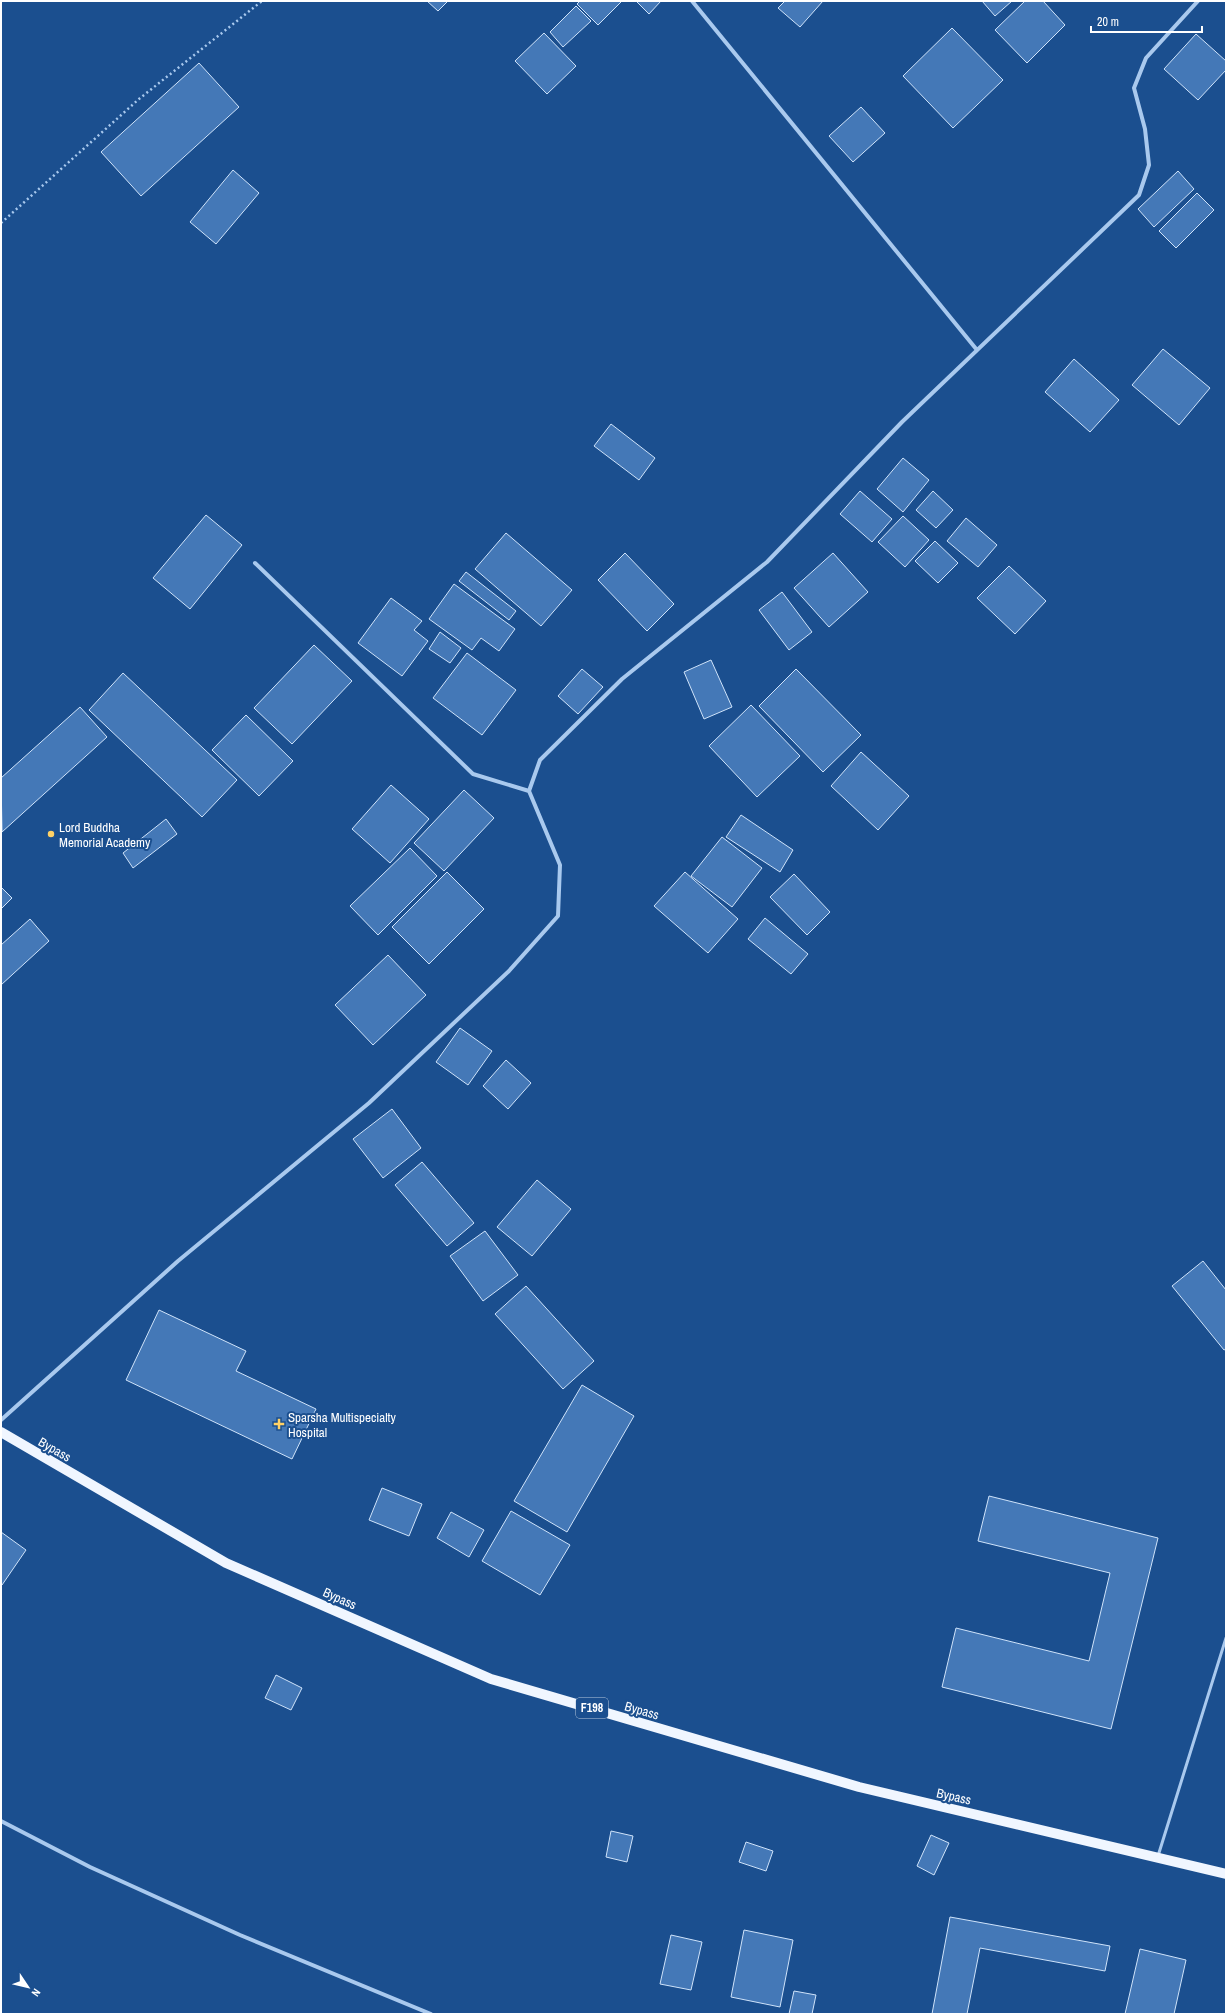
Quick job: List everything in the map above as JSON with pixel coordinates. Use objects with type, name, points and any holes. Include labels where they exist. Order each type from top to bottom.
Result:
[{"type":"main road","name":"Bypass","points":[[1,1432],[226,1563],[492,1679],[859,1787],[1226,1874]]},
{"type":"street","points":[[692,1],[977,350]]},
{"type":"street","points":[[1,1420],[178,1261],[369,1103],[509,971],[558,916],[560,865],[529,791],[540,760],[622,679],[767,562],[902,422],[1139,195],[1149,165],[1145,129],[1134,88],[1146,58],[1198,1]]},
{"type":"street","points":[[255,563],[473,774],[529,791]]},
{"type":"street","points":[[1,1821],[90,1867],[233,1932],[423,2013],[431,2014]]},
{"type":"lane","points":[[1157,1857],[1226,1638]]},
{"type":"path","points":[[1,223],[139,99],[262,1]]},
{"type":"building","points":[[427,1],[448,1],[438,11]]},
{"type":"building","points":[[580,1],[622,1],[598,25],[577,4]]},
{"type":"building","points":[[636,1],[661,1],[649,14]]},
{"type":"building","points":[[785,1],[823,1],[800,27],[778,8]]},
{"type":"building","points":[[982,1],[1012,1],[995,16]]},
{"type":"building","points":[[1025,1],[1043,1],[1065,25],[1027,63],[995,30]]},
{"type":"building","points":[[576,6],[591,21],[563,47],[550,32]]},
{"type":"building","points":[[952,28],[1003,80],[953,128],[903,76]]},
{"type":"building","points":[[544,33],[576,66],[547,94],[515,61]]},
{"type":"building","points":[[1196,34],[1226,61],[1226,70],[1198,100],[1164,69]]},
{"type":"building","points":[[199,63],[239,107],[141,196],[101,152]]},
{"type":"building","points":[[861,107],[885,133],[853,162],[829,136]]},
{"type":"building","points":[[233,170],[259,193],[216,244],[190,222]]},
{"type":"building","points":[[1178,171],[1194,189],[1154,227],[1138,209]]},
{"type":"building","points":[[1197,193],[1214,210],[1176,248],[1159,231]]},
{"type":"building","points":[[1163,349],[1210,388],[1179,425],[1132,385]]},
{"type":"building","points":[[1074,359],[1119,400],[1090,432],[1045,392]]},
{"type":"building","points":[[611,424],[655,458],[639,480],[594,446]]},
{"type":"building","points":[[903,458],[929,480],[903,512],[877,489]]},
{"type":"building","points":[[860,491],[892,519],[872,542],[840,514]]},
{"type":"building","points":[[933,491],[953,510],[936,528],[916,510]]},
{"type":"building","points":[[206,515],[242,545],[190,609],[153,578]]},
{"type":"building","points":[[903,516],[929,540],[905,567],[878,542]]},
{"type":"building","points":[[966,518],[997,545],[978,567],[947,541]]},
{"type":"building","points":[[506,533],[572,590],[541,626],[475,569]]},
{"type":"building","points":[[935,541],[958,563],[938,583],[915,561]]},
{"type":"building","points":[[625,553],[674,604],[647,631],[598,580]]},
{"type":"building","points":[[833,553],[868,592],[829,627],[794,588]]},
{"type":"building","points":[[1009,566],[1046,601],[1015,634],[977,598]]},
{"type":"building","points":[[466,572],[516,611],[509,620],[459,581]]},
{"type":"building","points":[[454,584],[515,629],[499,651],[481,638],[472,650],[429,619]]},
{"type":"building","points":[[782,592],[812,632],[789,650],[759,610]]},
{"type":"building","points":[[391,598],[422,621],[414,630],[428,641],[402,676],[358,643]]},
{"type":"building","points":[[440,632],[461,648],[450,663],[429,649]]},
{"type":"building","points":[[314,645],[352,681],[292,744],[254,708]]},
{"type":"building","points":[[467,653],[516,690],[482,735],[433,698]]},
{"type":"building","points":[[711,660],[732,707],[704,719],[684,672]]},
{"type":"building","points":[[582,669],[603,687],[578,714],[558,696]]},
{"type":"building","points":[[796,669],[861,735],[823,772],[759,706]]},
{"type":"building","points":[[123,673],[237,780],[202,817],[89,710]]},
{"type":"building","points":[[751,705],[800,756],[757,797],[709,746]]},
{"type":"building","points":[[80,707],[107,737],[2,832],[1,778]]},
{"type":"building","points":[[246,715],[293,761],[259,796],[212,750]]},
{"type":"building","points":[[861,752],[909,796],[878,830],[831,786]]},
{"type":"building","points":[[391,785],[429,819],[390,863],[352,829]]},
{"type":"building","points":[[464,790],[494,818],[444,871],[414,843]]},
{"type":"building","points":[[741,815],[793,850],[780,872],[726,837]]},
{"type":"building","points":[[166,819],[177,834],[133,868],[123,853]]},
{"type":"building","points":[[722,837],[762,868],[732,907],[691,876]]},
{"type":"building","points":[[410,848],[437,876],[378,935],[350,906]]},
{"type":"building","points":[[447,872],[484,909],[429,964],[392,927]]},
{"type":"building","points":[[685,872],[738,919],[708,953],[654,906]]},
{"type":"building","points":[[794,874],[830,912],[807,935],[770,897]]},
{"type":"building","points":[[1,887],[12,898],[1,909]]},
{"type":"building","points":[[765,918],[808,954],[791,974],[748,939]]},
{"type":"building","points":[[30,919],[49,941],[1,985],[1,945]]},
{"type":"building","points":[[388,955],[426,995],[373,1045],[335,1005]]},
{"type":"building","points":[[460,1028],[492,1051],[468,1085],[436,1062]]},
{"type":"building","points":[[506,1060],[531,1083],[508,1109],[483,1086]]},
{"type":"building","points":[[392,1109],[421,1148],[383,1178],[353,1139]]},
{"type":"building","points":[[422,1162],[474,1223],[447,1246],[395,1185]]},
{"type":"building","points":[[537,1180],[571,1209],[532,1256],[497,1227]]},
{"type":"building","points":[[485,1231],[518,1275],[483,1301],[450,1256]]},
{"type":"building","points":[[1203,1261],[1226,1290],[1226,1349],[1224,1350],[1172,1286]]},
{"type":"building","points":[[526,1286],[594,1361],[563,1389],[495,1314]]},
{"type":"building","points":[[159,1310],[246,1351],[236,1371],[316,1409],[292,1459],[126,1380]]},
{"type":"building","points":[[582,1385],[634,1416],[567,1532],[514,1501]]},
{"type":"building","points":[[382,1488],[422,1504],[409,1536],[369,1520]]},
{"type":"building","points":[[989,1496],[1158,1538],[1111,1729],[942,1687],[956,1628],[1089,1661],[1110,1573],[978,1541]]},
{"type":"building","points":[[511,1511],[570,1545],[540,1595],[482,1561]]},
{"type":"building","points":[[451,1512],[484,1530],[469,1557],[437,1538]]},
{"type":"building","points":[[1,1532],[26,1550],[2,1585],[1,1585]]},
{"type":"building","points":[[276,1675],[302,1688],[291,1710],[265,1698]]},
{"type":"building","points":[[611,1831],[633,1836],[627,1862],[606,1857]]},
{"type":"building","points":[[931,1835],[949,1843],[934,1875],[917,1866]]},
{"type":"building","points":[[746,1842],[773,1851],[766,1871],[739,1862]]},
{"type":"building","points":[[950,1917],[1110,1946],[1105,1971],[980,1948],[967,2014],[932,2014]]},
{"type":"building","points":[[744,1930],[793,1940],[780,2007],[731,1997]]},
{"type":"building","points":[[671,1935],[702,1942],[691,1990],[660,1984]]},
{"type":"building","points":[[1140,1949],[1186,1960],[1174,2014],[1125,2014]]},
{"type":"building","points":[[794,1991],[816,1995],[812,2014],[789,2014]]},
{"type":"place","name":"Lord Buddha Memorial Academy","points":[[51,834]]},
{"type":"place","name":"Sparsha Multispecialty Hospital","points":[[279,1424]]}]
